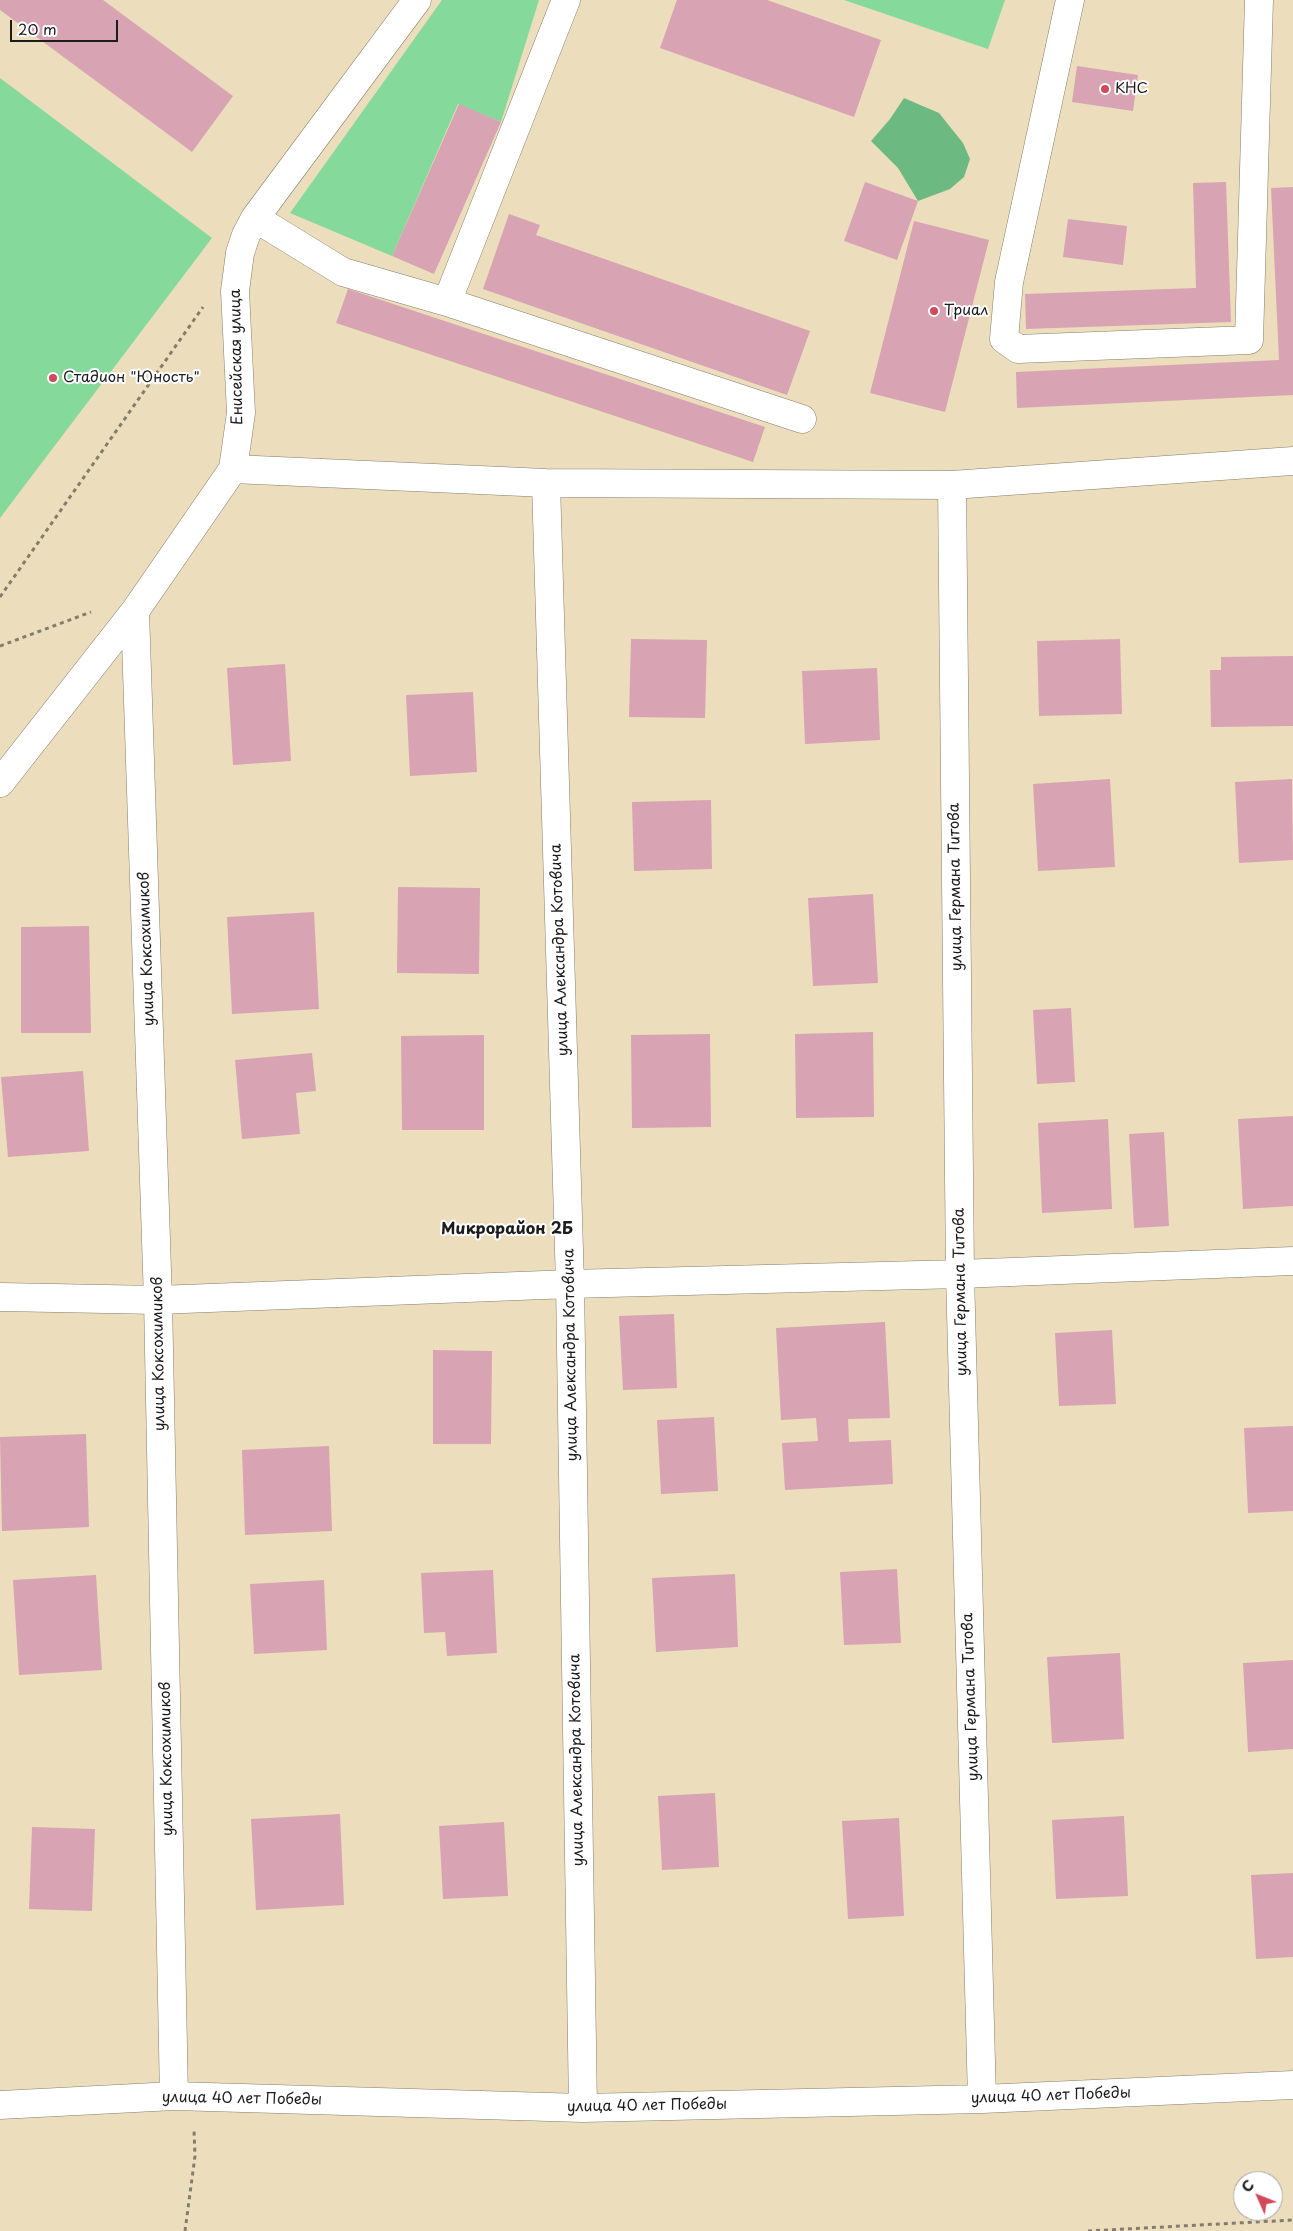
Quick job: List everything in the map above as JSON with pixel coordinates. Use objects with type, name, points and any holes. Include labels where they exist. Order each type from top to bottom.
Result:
[{"type":"street","name":"Енисейская улица","points":[[0,783],[135,611],[233,469],[241,414],[235,291],[240,254],[246,236],[255,218],[417,0]]},
{"type":"street","points":[[447,302],[566,0]]},
{"type":"street","points":[[1070,0],[1009,282],[1004,340],[1018,348],[1249,340],[1259,0]]},
{"type":"street","points":[[255,218],[343,272],[447,302],[802,419]]},
{"type":"street","points":[[233,469],[546,483],[952,485],[1293,461]]},
{"type":"street","name":"улица Александра Котовича","points":[[546,483],[570,1284],[583,2108]]},
{"type":"street","name":"улица Германа Титова","points":[[952,485],[960,1274],[982,2099]]},
{"type":"street","name":"улица Коксохимиков","points":[[135,611],[158,1300],[174,2096]]},
{"type":"street","points":[[0,1297],[158,1300],[570,1284],[960,1274],[1293,1261]]},
{"type":"street","name":"улица 40 лет Победы","points":[[0,2105],[174,2096],[583,2108],[982,2099],[1293,2085]]},
{"type":"path","points":[[0,597],[206,303]]},
{"type":"path","points":[[0,646],[92,612]]},
{"type":"path","points":[[186,2231],[195,2156],[194,2134]]},
{"type":"path","points":[[1088,2231],[1293,2220]]},
{"type":"green space","points":[[442,0],[539,0],[501,122],[458,104],[392,256],[290,213]]},
{"type":"green space","points":[[844,0],[1005,0],[988,49]]},
{"type":"green space","name":"Стадион \"Юность\"","points":[[0,78],[212,238],[0,518]]},
{"type":"green space","points":[[904,98],[939,113],[963,143],[970,159],[964,177],[950,189],[918,201],[898,168],[871,141],[890,119]]},
{"type":"building","points":[[0,0],[103,0],[233,96],[192,152],[0,10]]},
{"type":"building","points":[[677,0],[767,0],[881,40],[854,117],[660,48]]},
{"type":"building","name":"КНС","points":[[1077,66],[1138,75],[1133,111],[1072,102]]},
{"type":"building","points":[[459,104],[501,122],[434,274],[392,256]]},
{"type":"building","points":[[865,182],[918,201],[897,260],[844,241]]},
{"type":"building","points":[[1226,182],[1231,322],[1026,329],[1025,294],[1196,288],[1193,183]]},
{"type":"building","points":[[1293,187],[1293,395],[1017,408],[1016,372],[1279,360],[1271,188]]},
{"type":"building","points":[[509,214],[540,225],[536,235],[810,331],[787,395],[483,289]]},
{"type":"building","points":[[1068,219],[1127,226],[1123,265],[1063,257]]},
{"type":"building","points":[[914,221],[989,240],[945,412],[870,393]]},
{"type":"building","points":[[348,289],[765,427],[753,462],[336,323]]},
{"type":"building","points":[[631,639],[707,640],[705,718],[629,717]]},
{"type":"building","points":[[1120,639],[1122,714],[1039,716],[1037,641]]},
{"type":"building","points":[[1293,656],[1293,726],[1211,727],[1210,670],[1221,670],[1221,657]]},
{"type":"building","points":[[285,664],[291,761],[233,765],[227,668]]},
{"type":"building","points":[[877,668],[880,740],[805,744],[802,671]]},
{"type":"building","points":[[473,692],[477,772],[410,776],[406,695]]},
{"type":"building","points":[[1110,779],[1115,867],[1038,871],[1033,784]]},
{"type":"building","points":[[1292,779],[1293,860],[1239,863],[1235,782]]},
{"type":"building","points":[[711,800],[712,869],[634,871],[632,802]]},
{"type":"building","points":[[398,887],[480,888],[479,974],[397,973]]},
{"type":"building","points":[[873,894],[878,983],[813,986],[808,898]]},
{"type":"building","points":[[314,912],[319,1009],[232,1014],[227,917]]},
{"type":"building","points":[[89,926],[91,1033],[21,1033],[21,927]]},
{"type":"building","points":[[1071,1008],[1075,1082],[1037,1084],[1033,1010]]},
{"type":"building","points":[[873,1032],[874,1117],[796,1118],[795,1034]]},
{"type":"building","points":[[710,1034],[711,1127],[632,1128],[631,1035]]},
{"type":"building","points":[[484,1035],[484,1130],[402,1130],[401,1036]]},
{"type":"building","points":[[312,1053],[316,1091],[296,1093],[300,1134],[242,1139],[235,1060]]},
{"type":"building","points":[[83,1071],[89,1151],[8,1157],[1,1077]]},
{"type":"building","points":[[1293,1116],[1293,1206],[1243,1209],[1238,1119]]},
{"type":"building","points":[[1108,1119],[1112,1209],[1042,1213],[1038,1123]]},
{"type":"building","points":[[1164,1132],[1169,1226],[1134,1228],[1129,1134]]},
{"type":"building","points":[[674,1314],[677,1388],[623,1390],[619,1316]]},
{"type":"building","points":[[885,1322],[890,1418],[848,1419],[849,1442],[891,1440],[893,1484],[785,1490],[782,1443],[818,1441],[816,1418],[781,1420],[776,1328]]},
{"type":"building","points":[[1112,1330],[1116,1404],[1059,1406],[1055,1333]]},
{"type":"building","points":[[433,1350],[492,1351],[491,1444],[433,1444]]},
{"type":"building","points":[[714,1417],[718,1491],[661,1494],[657,1420]]},
{"type":"building","points":[[1293,1426],[1293,1511],[1248,1513],[1244,1428]]},
{"type":"building","points":[[86,1434],[89,1527],[2,1531],[0,1437]]},
{"type":"building","points":[[329,1446],[332,1531],[245,1535],[242,1450]]},
{"type":"building","points":[[897,1569],[901,1643],[844,1645],[840,1572]]},
{"type":"building","points":[[493,1570],[497,1653],[447,1656],[445,1632],[424,1633],[421,1573]]},
{"type":"building","points":[[735,1574],[738,1647],[656,1652],[652,1578]]},
{"type":"building","points":[[96,1575],[102,1670],[19,1675],[13,1580]]},
{"type":"building","points":[[324,1580],[327,1650],[254,1654],[250,1584]]},
{"type":"building","points":[[1120,1653],[1124,1739],[1052,1743],[1047,1657]]},
{"type":"building","points":[[1293,1660],[1293,1749],[1248,1752],[1243,1663]]},
{"type":"building","points":[[715,1793],[719,1867],[662,1870],[658,1796]]},
{"type":"building","points":[[340,1814],[344,1905],[256,1910],[251,1819]]},
{"type":"building","points":[[1124,1816],[1128,1896],[1056,1899],[1052,1820]]},
{"type":"building","points":[[899,1818],[904,1916],[848,1919],[842,1821]]},
{"type":"building","points":[[504,1822],[508,1896],[443,1899],[439,1826]]},
{"type":"building","points":[[32,1827],[95,1829],[92,1911],[29,1909]]},
{"type":"building","points":[[1293,1873],[1293,1957],[1256,1959],[1251,1875]]},
{"type":"place","name":"КНС","points":[[1105,89]]},
{"type":"place","name":"Триал","points":[[934,311]]},
{"type":"place","name":"Стадион \"Юность\"","points":[[53,378]]},
{"type":"district","name":"Микрорайон 2Б","points":[[507,1230]]}]
